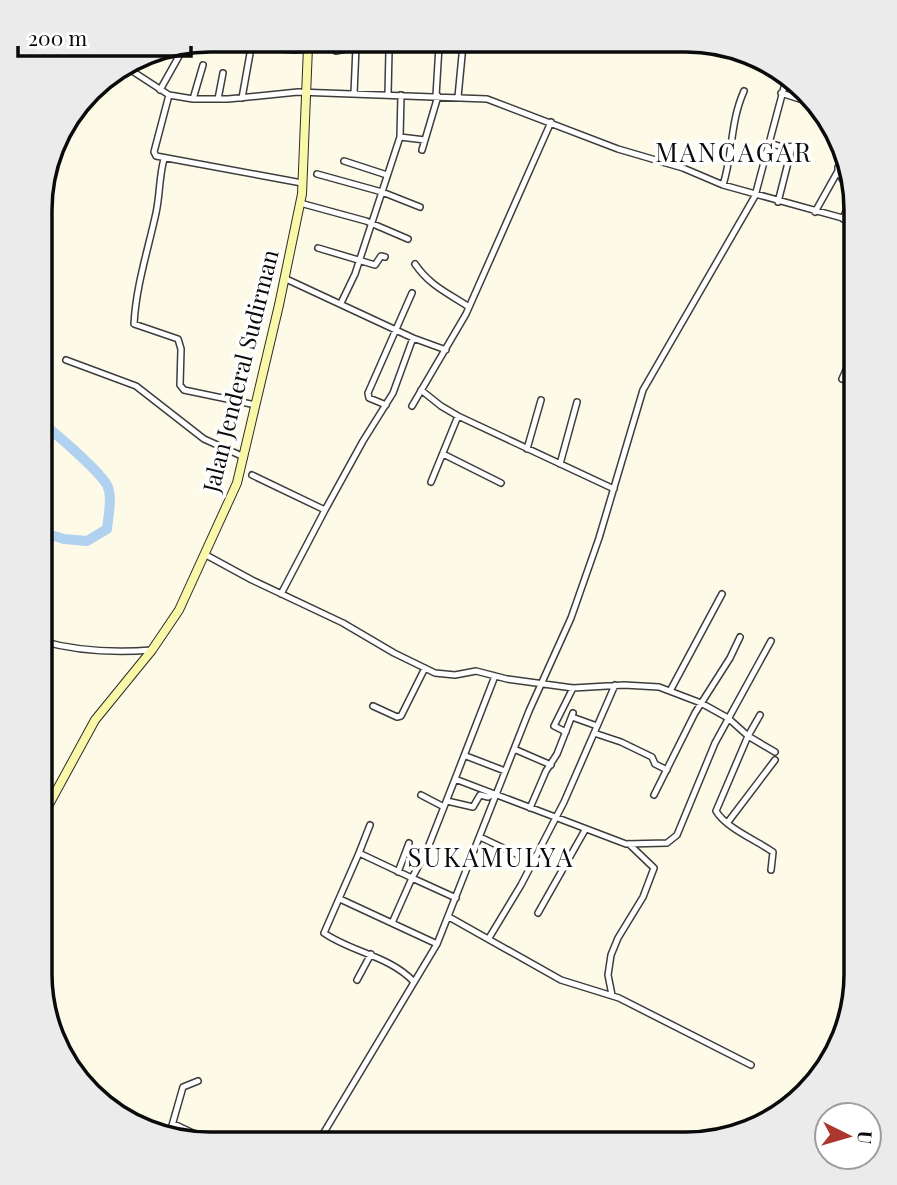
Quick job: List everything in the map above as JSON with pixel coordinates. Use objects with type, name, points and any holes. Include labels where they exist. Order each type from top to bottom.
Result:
[{"type":"main road","name":"Jalan Jenderal Sudirman","points":[[52,799],[95,720],[152,650],[179,610],[228,505],[244,457],[300,203],[307,52]]},
{"type":"street","points":[[242,98],[250,52]]},
{"type":"street","points":[[354,94],[356,52]]},
{"type":"street","points":[[388,94],[389,52]]},
{"type":"street","points":[[422,150],[437,96],[439,52]]},
{"type":"street","points":[[458,97],[462,52]]},
{"type":"street","points":[[160,90],[179,56]]},
{"type":"street","points":[[192,99],[203,65]]},
{"type":"street","points":[[134,73],[169,95],[192,99],[242,98],[304,92],[488,100],[618,149],[683,168],[755,196],[843,219],[844,216]]},
{"type":"street","points":[[218,99],[223,73]]},
{"type":"street","points":[[324,1132],[437,944],[449,917],[495,794],[571,618],[614,489],[643,390],[755,196],[783,86]]},
{"type":"street","points":[[723,185],[730,163],[735,116],[744,91]]},
{"type":"street","points":[[781,93],[797,98]]},
{"type":"street","points":[[169,95],[154,152],[156,156],[302,183]]},
{"type":"street","points":[[341,303],[359,261],[400,137],[401,95]]},
{"type":"street","points":[[412,406],[469,307],[551,122]]},
{"type":"street","points":[[400,137],[425,140]]},
{"type":"street","points":[[769,143],[791,149],[803,146]]},
{"type":"street","points":[[778,202],[791,149]]},
{"type":"street","points":[[164,159],[156,209],[142,265],[134,324],[178,339],[181,349],[180,386],[184,390],[256,405]]},
{"type":"street","points":[[344,161],[387,175]]},
{"type":"street","points":[[816,212],[838,169]]},
{"type":"street","points":[[317,174],[382,192],[420,207]]},
{"type":"street","points":[[300,203],[371,223],[408,239]]},
{"type":"street","points":[[317,248],[375,265],[380,256],[385,257]]},
{"type":"street","points":[[415,264],[425,279],[469,307]]},
{"type":"street","points":[[284,278],[413,338],[446,350]]},
{"type":"street","points":[[284,278],[397,330]]},
{"type":"street","points":[[386,405],[368,396],[412,293]]},
{"type":"street","points":[[281,594],[363,441],[393,393],[413,338]]},
{"type":"street","points":[[66,360],[136,386],[204,439],[244,457]]},
{"type":"street","points":[[842,379],[844,374]]},
{"type":"street","points":[[421,390],[440,406],[458,416],[614,489]]},
{"type":"street","points":[[527,449],[541,400]]},
{"type":"street","points":[[560,464],[577,402]]},
{"type":"street","points":[[431,482],[458,416]]},
{"type":"street","points":[[443,454],[501,483]]},
{"type":"street","points":[[251,475],[325,510]]},
{"type":"street","points":[[206,555],[343,623],[425,668],[444,675],[471,670],[573,688],[647,685],[701,703],[729,719],[748,736],[775,752]]},
{"type":"street","points":[[670,691],[722,594]]},
{"type":"street","points":[[654,795],[701,703],[740,637]]},
{"type":"street","points":[[455,779],[585,830],[629,844],[667,843],[674,839],[710,754],[771,641]]},
{"type":"street","points":[[52,643],[93,650],[152,650]]},
{"type":"street","points":[[373,706],[397,717],[401,716],[425,668]]},
{"type":"street","points":[[392,923],[446,804],[495,676]]},
{"type":"street","points":[[489,938],[521,885],[555,818],[615,685]]},
{"type":"street","points":[[566,732],[554,726],[573,688]]},
{"type":"street","points":[[530,808],[573,715],[597,726]]},
{"type":"street","points":[[760,715],[715,808],[718,816],[773,852],[771,870]]},
{"type":"street","points":[[594,733],[652,757],[655,764],[667,771]]},
{"type":"street","points":[[514,749],[551,765]]},
{"type":"street","points":[[466,756],[505,771]]},
{"type":"street","points":[[728,822],[775,760]]},
{"type":"street","points":[[421,795],[446,804],[473,807],[480,795],[491,797],[495,794]]},
{"type":"street","points":[[370,825],[324,933],[371,954],[401,971],[414,982]]},
{"type":"street","points":[[538,913],[585,830]]},
{"type":"street","points":[[480,837],[516,854]]},
{"type":"street","points":[[398,872],[409,843]]},
{"type":"street","points":[[612,995],[608,975],[611,956],[643,897],[654,868],[629,844]]},
{"type":"street","points":[[359,853],[457,898]]},
{"type":"street","points":[[340,899],[437,944]]},
{"type":"street","points":[[449,917],[561,980],[612,995],[751,1065]]},
{"type":"street","points":[[357,980],[371,954]]},
{"type":"street","points":[[172,1127],[183,1087],[198,1081]]},
{"type":"street","points":[[173,1124],[187,1130]]},
{"type":"waterway","points":[[52,432],[77,452],[103,479],[109,490],[110,501],[107,529],[87,541],[52,535]]},
{"type":"district","name":"MANCAGAR","points":[[734,153]]},
{"type":"district","name":"SUKAMULYA","points":[[491,858]]}]
